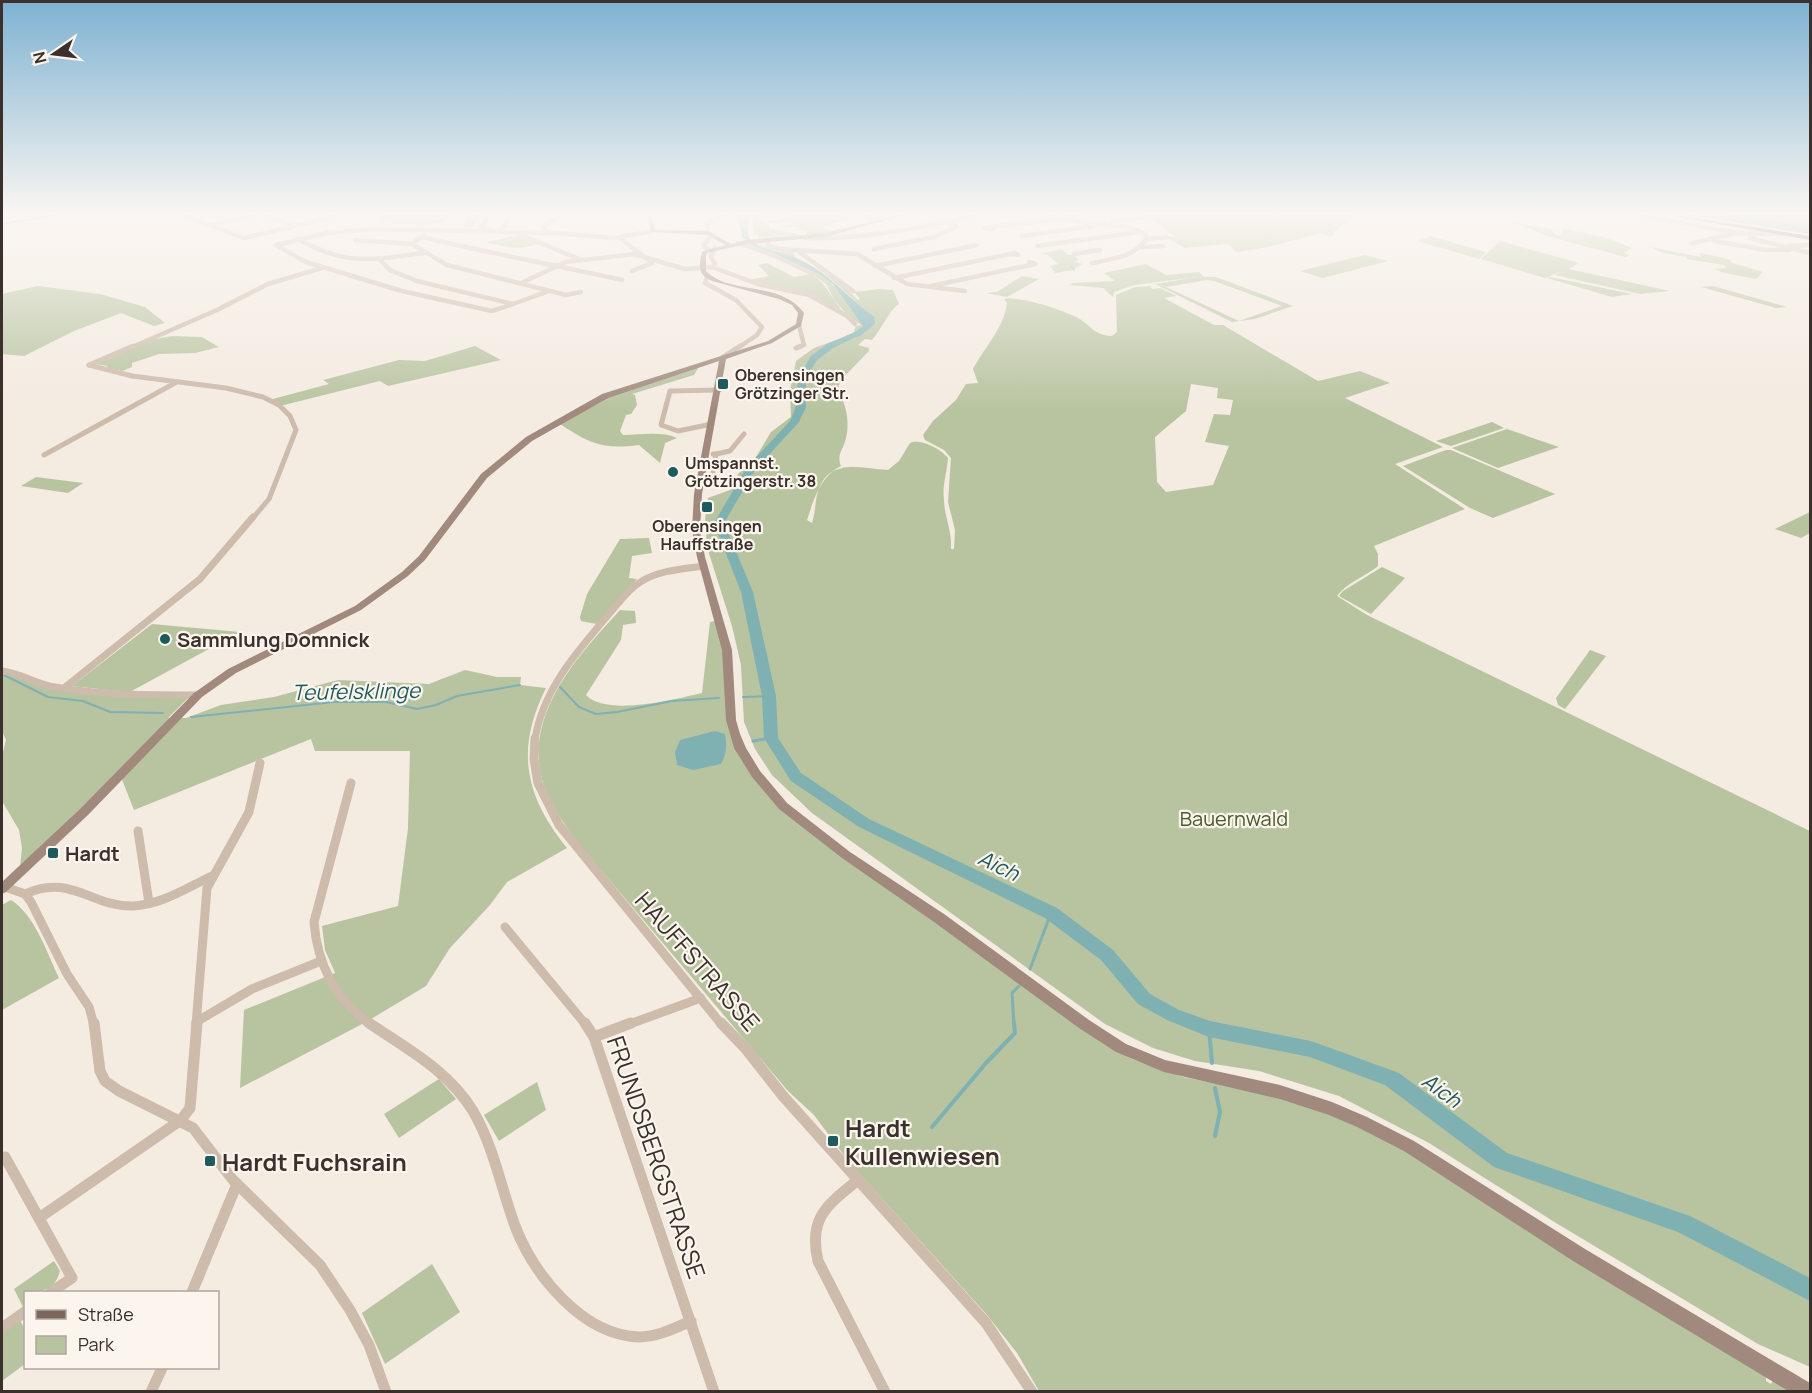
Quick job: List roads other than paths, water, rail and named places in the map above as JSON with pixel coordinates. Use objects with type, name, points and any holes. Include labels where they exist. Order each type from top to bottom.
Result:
[{"type":"main road","points":[[3,888],[84,812],[198,695],[232,671],[340,618],[390,586],[422,558],[484,476],[529,439],[605,396],[779,338],[799,325],[800,310],[790,301],[716,280]]},
{"type":"main road","points":[[723,357],[696,520],[704,566],[727,650],[731,720],[740,748],[756,774],[783,806],[846,855],[939,918],[1084,1024],[1122,1048],[1183,1072],[1306,1100],[1372,1127],[1409,1146],[1579,1255],[1808,1392]]},
{"type":"street","points":[[64,688],[200,579],[269,499],[296,430],[291,417],[280,406],[261,396],[175,383],[90,365],[227,306],[268,284],[281,280]]},
{"type":"street","points":[[364,280],[492,311],[550,291]]},
{"type":"street","points":[[415,280],[513,304]]},
{"type":"street","points":[[509,280],[566,295],[581,292]]},
{"type":"street","points":[[521,283],[527,280]]},
{"type":"street","points":[[706,280],[705,283],[736,300],[762,327],[758,335],[723,357]]},
{"type":"street","points":[[749,280],[814,296],[847,316],[855,324]]},
{"type":"street","points":[[840,280],[853,291]]},
{"type":"street","points":[[899,280],[920,288],[965,291]]},
{"type":"street","points":[[920,288],[960,280]]},
{"type":"street","points":[[829,306],[839,314]]},
{"type":"street","points":[[796,348],[804,345],[799,325]]},
{"type":"street","points":[[44,455],[175,383]]},
{"type":"street","points":[[712,424],[680,430],[667,430],[661,425],[670,391],[719,390]]},
{"type":"street","points":[[706,454],[730,452],[744,434]]},
{"type":"street","points":[[713,472],[716,454]]},
{"type":"street","name":"HAUFFSTRASSE","points":[[704,566],[657,574],[640,582],[558,678],[543,705],[536,725],[534,742],[536,776],[548,808],[557,824],[701,998],[858,1180],[986,1323],[1032,1392]]},
{"type":"street","points":[[2,671],[64,688],[114,694],[198,695]]},
{"type":"street","points":[[39,1218],[181,1120],[190,1108],[203,920],[212,876],[248,817],[255,800],[260,764]]},
{"type":"street","points":[[351,783],[336,844],[315,913],[316,944],[321,961],[333,984],[366,1022],[434,1065],[462,1095],[487,1137],[516,1230],[529,1255],[561,1296],[596,1326],[626,1336],[653,1335],[691,1322]]},
{"type":"street","points":[[138,831],[148,903]]},
{"type":"street","points":[[3,888],[25,894],[39,888],[52,887],[122,905],[148,903],[212,876]]},
{"type":"street","points":[[25,894],[67,974],[89,1007],[96,1030],[100,1071],[105,1081],[118,1091],[181,1120],[193,1128],[237,1184],[320,1265],[369,1346],[386,1392]]},
{"type":"street","name":"FRUNDSBERGSTRASSE","points":[[505,927],[583,1020],[594,1037],[714,1392]]},
{"type":"street","points":[[196,1022],[252,990],[321,961]]},
{"type":"street","points":[[594,1037],[701,998]]},
{"type":"street","points":[[2,1159],[5,1157],[72,1278],[54,1291]]},
{"type":"street","points":[[858,1180],[826,1205],[818,1219],[813,1246],[823,1271],[885,1392]]},
{"type":"street","points":[[193,1291],[237,1184]]},
{"type":"street","points":[[2,1328],[24,1312]]},
{"type":"street","points":[[151,1392],[162,1369]]},
{"type":"water","points":[[827,280],[830,280],[874,316],[875,324],[860,336],[842,341],[863,326],[833,284]]},
{"type":"water","points":[[715,731],[725,734],[726,749],[721,764],[693,770],[677,765],[675,752],[680,740]]},
{"type":"waterway","name":"Aich","points":[[860,333],[830,346],[814,358],[802,378],[801,407],[794,422],[751,469],[719,523],[747,592],[769,696],[771,738],[796,777],[864,823],[1051,913],[1107,955],[1144,999],[1173,1015],[1209,1029],[1311,1049],[1392,1079],[1501,1160],[1683,1223],[1810,1290]]},
{"type":"waterway","name":"Teufelsklinge","points":[[4,675],[48,697],[83,701],[110,712],[163,713]]},
{"type":"waterway","name":"Teufelsklinge","points":[[191,717],[334,702],[386,702],[417,709],[436,705],[457,696],[520,685]]},
{"type":"waterway","name":"Teufelsklinge","points":[[560,687],[579,707],[596,714],[672,701],[719,698]]},
{"type":"waterway","name":"Teufelsklinge","points":[[743,697],[769,696]]},
{"type":"waterway","points":[[753,741],[771,738],[762,739]]},
{"type":"waterway","points":[[1030,969],[1051,913]]},
{"type":"waterway","points":[[1014,1025],[1012,993],[1019,986]]},
{"type":"waterway","points":[[932,1127],[986,1063],[1015,1033],[1014,1023]]},
{"type":"waterway","points":[[1209,1029],[1212,1063]]},
{"type":"waterway","points":[[1215,1088],[1220,1112],[1215,1136]]},
{"type":"place","name":"Oberensingen Grötzinger Str.","points":[[723,384]]},
{"type":"place","name":"Umspannst. Grötzingerstr. 38","points":[[673,472]]},
{"type":"place","name":"Oberensingen Hauffstraße","points":[[707,507]]},
{"type":"place","name":"Sammlung Domnick","points":[[165,639]]},
{"type":"place","name":"Hardt","points":[[53,853]]},
{"type":"place","name":"Hardt Kullenwiesen","points":[[833,1141]]},
{"type":"place","name":"Hardt Fuchsrain","points":[[210,1161]]},
{"type":"park label","name":"Bauernwald","points":[[1234,818]]}]
